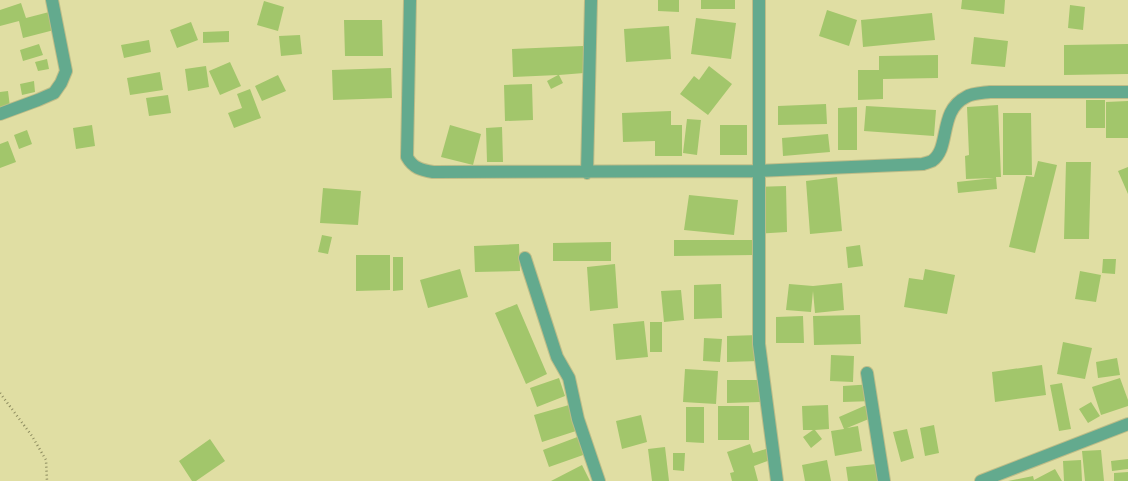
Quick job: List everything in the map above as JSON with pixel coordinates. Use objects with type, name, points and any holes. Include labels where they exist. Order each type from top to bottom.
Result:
[{"type":"street","points":[[0,114],[54,93],[61,83],[66,71],[52,0]]},
{"type":"street","points":[[410,0],[407,156],[410,163],[417,169],[433,172],[587,173],[758,171],[905,166],[923,164],[933,161],[939,151],[951,109],[958,101],[968,96],[990,92],[1128,92]]},
{"type":"street","points":[[587,173],[590,0]]},
{"type":"street","points":[[759,0],[759,344],[777,481]]},
{"type":"street","points":[[525,258],[558,357],[569,378],[578,419],[599,481]]},
{"type":"street","points":[[867,373],[884,481]]},
{"type":"street","points":[[981,481],[1128,424]]},
{"type":"path","points":[[0,393],[32,436],[46,460],[47,481]]},
{"type":"building","points":[[658,0],[679,0],[679,12],[658,11]]},
{"type":"building","points":[[701,0],[735,0],[735,9],[701,9]]},
{"type":"building","points":[[962,0],[1005,0],[1004,14],[961,9]]},
{"type":"building","points":[[264,1],[284,7],[278,31],[257,25]]},
{"type":"building","points":[[21,3],[26,18],[53,11],[58,29],[23,38],[19,21],[0,26],[0,10]]},
{"type":"building","points":[[1070,5],[1085,7],[1083,30],[1068,28]]},
{"type":"building","points":[[827,10],[857,20],[849,46],[819,36]]},
{"type":"building","points":[[932,13],[935,40],[863,47],[861,20]]},
{"type":"building","points":[[696,18],[736,23],[731,59],[691,54]]},
{"type":"building","points":[[344,20],[382,20],[383,56],[345,56]]},
{"type":"building","points":[[191,22],[198,40],[177,48],[170,30]]},
{"type":"building","points":[[669,26],[671,59],[626,62],[624,29]]},
{"type":"building","points":[[229,31],[229,42],[203,43],[203,32]]},
{"type":"building","points":[[300,35],[302,54],[281,56],[279,36]]},
{"type":"building","points":[[974,37],[1008,41],[1005,67],[971,64]]},
{"type":"building","points":[[149,40],[151,52],[124,58],[121,45]]},
{"type":"building","points":[[39,44],[43,55],[23,61],[20,50]]},
{"type":"building","points":[[1128,44],[1128,74],[1064,75],[1064,45]]},
{"type":"building","points":[[583,46],[584,73],[559,75],[563,83],[551,89],[547,81],[558,75],[513,77],[512,49]]},
{"type":"building","points":[[938,55],[938,78],[883,79],[883,99],[858,100],[858,70],[879,70],[879,56]]},
{"type":"building","points":[[47,59],[49,69],[38,71],[35,62]]},
{"type":"building","points":[[230,62],[241,86],[220,95],[209,71]]},
{"type":"building","points":[[206,66],[209,87],[188,91],[185,69]]},
{"type":"building","points":[[709,66],[732,84],[708,115],[680,94],[694,76],[699,80]]},
{"type":"building","points":[[391,68],[392,98],[333,100],[332,70]]},
{"type":"building","points":[[160,72],[163,90],[130,95],[127,78]]},
{"type":"building","points":[[278,75],[286,91],[262,101],[255,86]]},
{"type":"building","points":[[34,81],[35,92],[22,95],[20,84]]},
{"type":"building","points":[[532,84],[533,120],[505,121],[504,85]]},
{"type":"building","points":[[250,89],[261,118],[234,128],[228,113],[242,108],[237,94]]},
{"type":"building","points":[[8,91],[10,107],[0,108],[0,92]]},
{"type":"building","points":[[168,95],[171,113],[149,116],[146,98]]},
{"type":"building","points":[[1086,100],[1105,100],[1105,128],[1086,128]]},
{"type":"building","points":[[1128,101],[1128,138],[1106,138],[1106,102]]},
{"type":"building","points":[[826,104],[827,124],[778,125],[778,106]]},
{"type":"building","points":[[998,105],[1001,177],[996,177],[997,189],[958,193],[957,182],[994,178],[966,179],[965,156],[969,155],[967,107]]},
{"type":"building","points":[[866,106],[936,110],[934,136],[864,131]]},
{"type":"building","points":[[857,107],[857,150],[838,150],[838,108]]},
{"type":"building","points":[[671,111],[671,125],[682,125],[682,156],[655,156],[655,141],[623,142],[622,113]]},
{"type":"building","points":[[1003,113],[1031,113],[1032,175],[1003,175]]},
{"type":"building","points":[[687,119],[701,120],[697,155],[683,153]]},
{"type":"building","points":[[92,125],[95,146],[76,149],[73,128]]},
{"type":"building","points":[[450,125],[481,134],[473,165],[441,157]]},
{"type":"building","points":[[720,125],[747,125],[747,155],[720,155]]},
{"type":"building","points":[[502,127],[503,162],[487,162],[486,128]]},
{"type":"building","points":[[27,130],[32,144],[19,149],[14,135]]},
{"type":"building","points":[[828,134],[830,152],[783,156],[782,138]]},
{"type":"building","points":[[8,141],[16,162],[0,168],[0,144]]},
{"type":"building","points":[[1038,161],[1057,165],[1035,253],[1009,247],[1026,176],[1034,177]]},
{"type":"building","points":[[1066,162],[1091,162],[1089,239],[1064,239]]},
{"type":"building","points":[[1128,167],[1128,194],[1118,171]]},
{"type":"building","points":[[837,177],[842,231],[810,234],[806,181]]},
{"type":"building","points":[[786,186],[787,232],[756,234],[755,187]]},
{"type":"building","points":[[323,188],[361,191],[358,225],[320,223]]},
{"type":"building","points":[[689,195],[738,200],[734,235],[684,230]]},
{"type":"building","points":[[322,235],[332,237],[328,254],[318,252]]},
{"type":"building","points":[[674,240],[755,240],[755,255],[674,256]]},
{"type":"building","points":[[611,242],[611,261],[553,261],[553,243]]},
{"type":"building","points":[[519,244],[520,271],[475,272],[474,246]]},
{"type":"building","points":[[860,245],[863,266],[848,268],[846,247]]},
{"type":"building","points":[[356,255],[390,255],[390,290],[356,291]]},
{"type":"building","points":[[393,257],[403,257],[403,290],[393,291]]},
{"type":"building","points":[[1103,259],[1116,259],[1115,274],[1102,273]]},
{"type":"building","points":[[615,264],[618,308],[590,311],[587,267]]},
{"type":"building","points":[[460,269],[468,297],[428,308],[420,280]]},
{"type":"building","points":[[925,269],[955,275],[947,314],[904,307],[909,278],[923,280]]},
{"type":"building","points":[[1080,271],[1101,275],[1096,302],[1075,299]]},
{"type":"building","points":[[842,283],[844,310],[815,313],[813,291],[811,312],[786,310],[789,284],[813,286]]},
{"type":"building","points":[[721,284],[722,318],[694,319],[694,285]]},
{"type":"building","points":[[681,290],[684,320],[664,322],[661,291]]},
{"type":"building","points":[[517,304],[547,374],[526,384],[495,313]]},
{"type":"building","points":[[860,315],[861,344],[814,345],[813,316]]},
{"type":"building","points":[[803,316],[804,343],[776,343],[776,317]]},
{"type":"building","points":[[644,321],[648,357],[616,360],[613,324]]},
{"type":"building","points":[[650,322],[662,322],[662,352],[650,352]]},
{"type":"building","points":[[759,335],[759,361],[727,362],[727,336]]},
{"type":"building","points":[[704,338],[722,339],[720,362],[703,361]]},
{"type":"building","points":[[1063,342],[1092,348],[1085,379],[1057,374]]},
{"type":"building","points":[[831,355],[854,356],[853,382],[830,381]]},
{"type":"building","points":[[1117,358],[1120,375],[1098,378],[1096,362]]},
{"type":"building","points":[[1042,365],[1046,395],[995,402],[992,372]]},
{"type":"building","points":[[685,369],[718,371],[716,404],[683,402]]},
{"type":"building","points":[[559,378],[565,396],[537,407],[530,388]]},
{"type":"building","points":[[1120,378],[1128,400],[1128,406],[1101,415],[1092,387]]},
{"type":"building","points":[[727,380],[760,380],[760,402],[727,403]]},
{"type":"building","points":[[1062,383],[1071,429],[1059,431],[1050,385]]},
{"type":"building","points":[[874,384],[874,401],[843,402],[843,386]]},
{"type":"building","points":[[1091,402],[1100,416],[1088,423],[1079,409]]},
{"type":"building","points":[[871,403],[876,416],[847,428],[858,426],[862,451],[835,456],[831,431],[844,429],[839,417]]},
{"type":"building","points":[[569,405],[576,431],[542,442],[534,415]]},
{"type":"building","points":[[828,405],[829,429],[815,430],[822,439],[811,448],[803,437],[813,430],[803,430],[802,406]]},
{"type":"building","points":[[718,406],[749,406],[749,440],[718,440]]},
{"type":"building","points":[[686,407],[704,407],[704,443],[686,442]]},
{"type":"building","points":[[641,415],[647,442],[622,449],[616,421]]},
{"type":"building","points":[[934,425],[939,453],[925,456],[920,428]]},
{"type":"building","points":[[907,429],[914,458],[901,462],[893,432]]},
{"type":"building","points":[[580,436],[586,454],[549,467],[543,450]]},
{"type":"building","points":[[210,439],[225,461],[196,481],[192,481],[179,461]]},
{"type":"building","points":[[750,444],[753,453],[769,448],[773,459],[754,466],[758,481],[732,481],[730,473],[734,472],[727,452]]},
{"type":"building","points":[[665,447],[669,481],[652,481],[648,449]]},
{"type":"building","points":[[1101,450],[1104,481],[1085,481],[1082,451]]},
{"type":"building","points":[[673,453],[685,453],[684,471],[673,470]]},
{"type":"building","points":[[1128,459],[1128,469],[1112,471],[1111,461]]},
{"type":"building","points":[[827,460],[831,481],[805,481],[802,465]]},
{"type":"building","points":[[1081,460],[1082,481],[1064,481],[1063,461]]},
{"type":"building","points":[[887,463],[888,481],[848,481],[846,467]]},
{"type":"building","points":[[582,465],[590,481],[551,481]]},
{"type":"building","points":[[1055,469],[1062,481],[1008,481],[1033,476],[1034,480]]},
{"type":"building","points":[[1128,472],[1128,481],[1114,481],[1114,473]]}]
